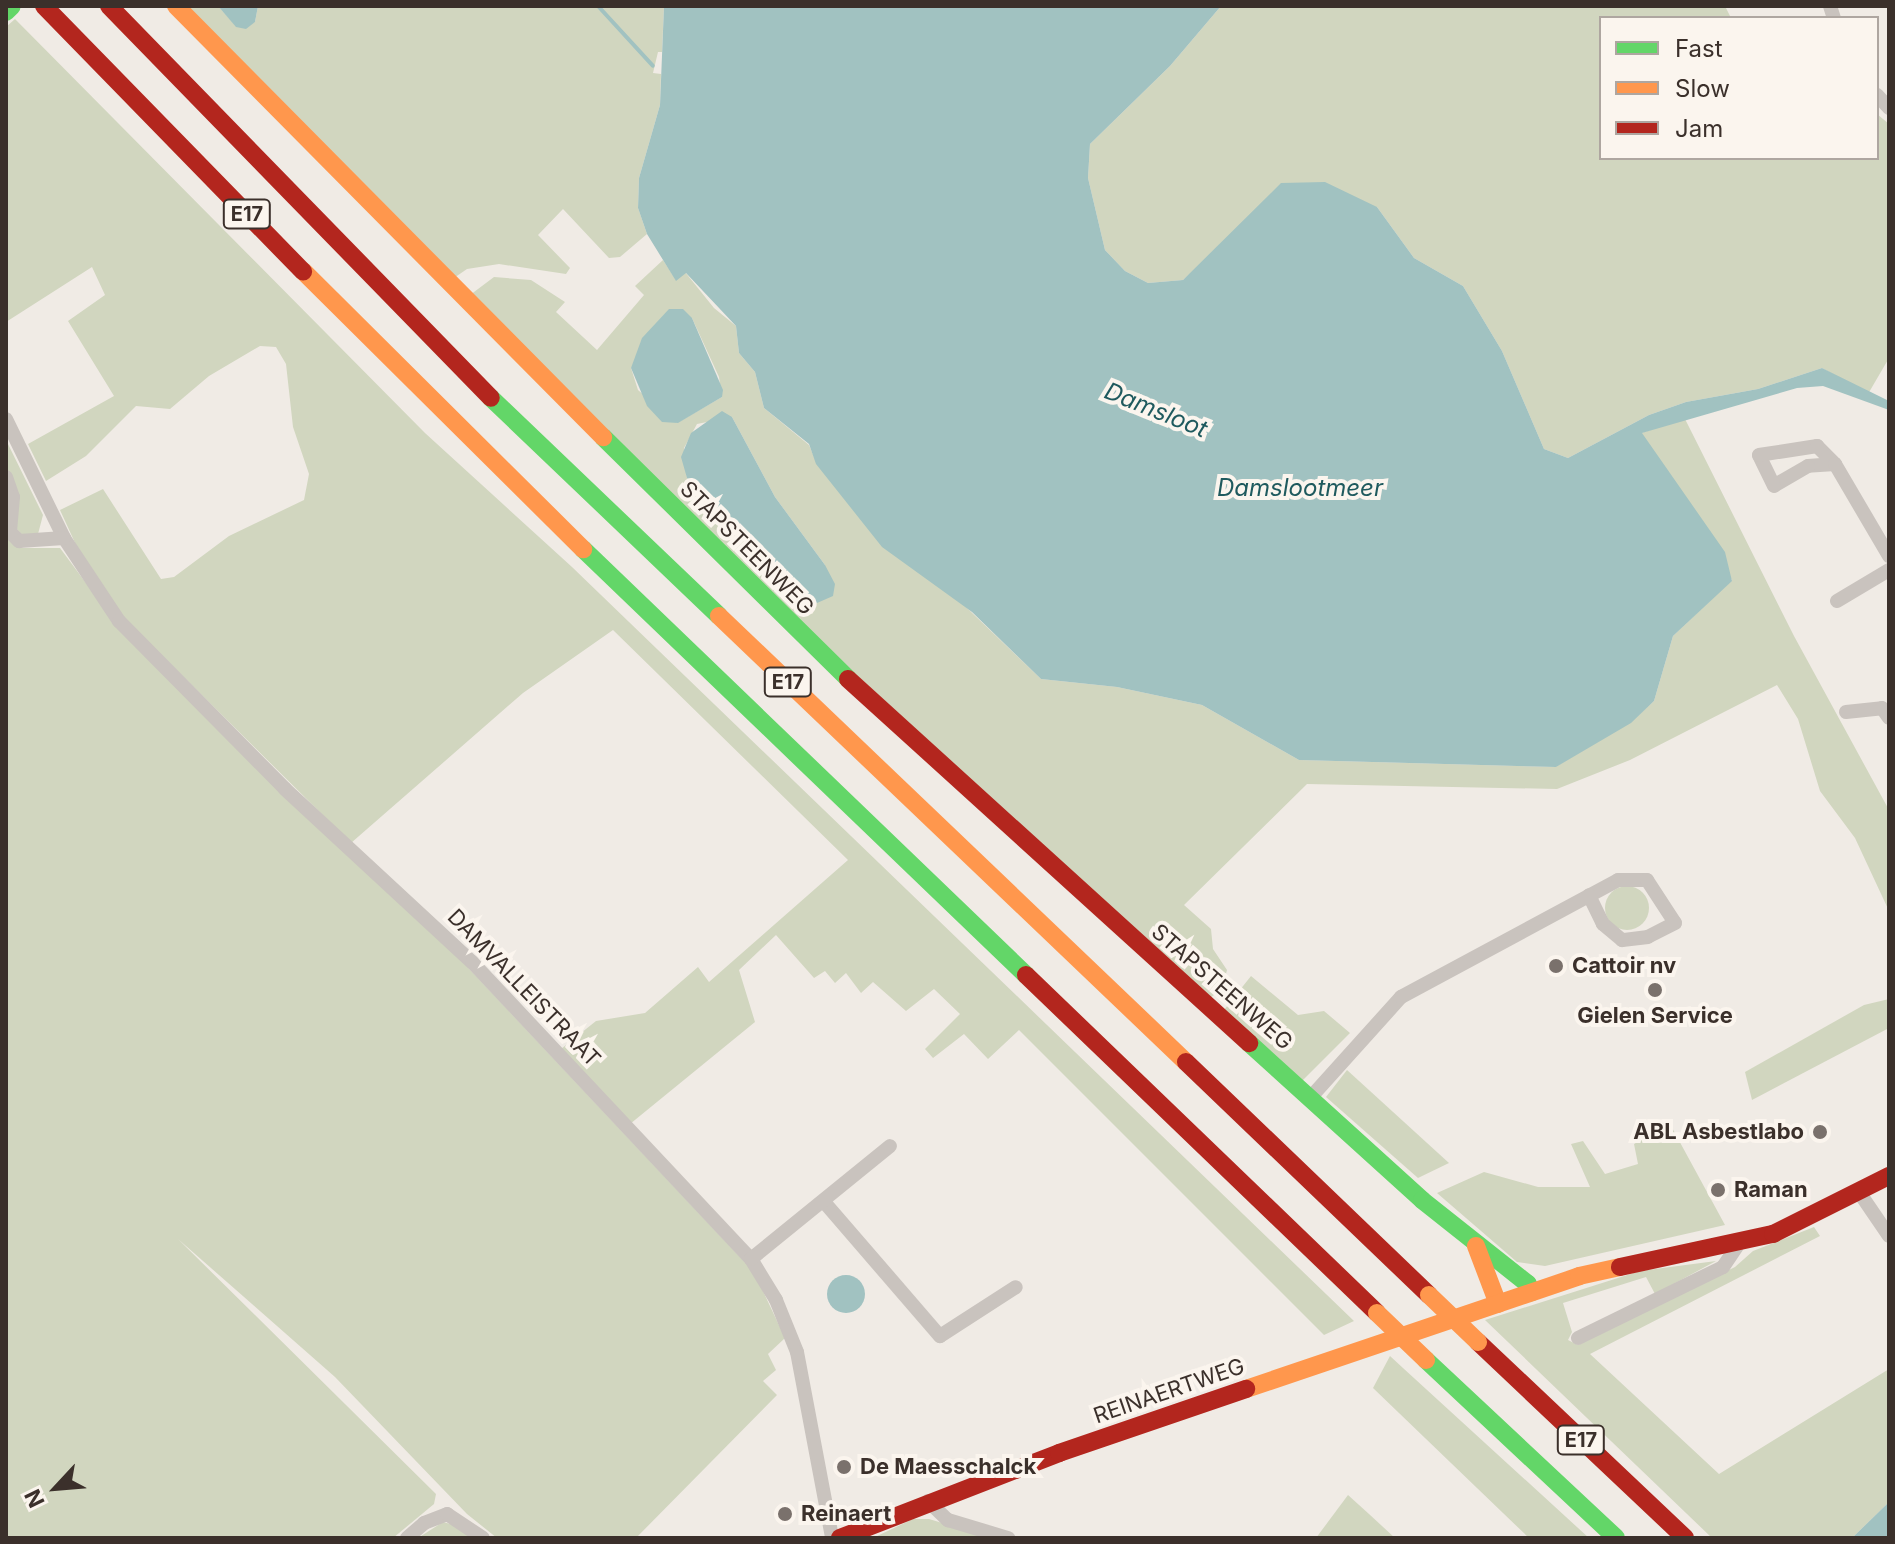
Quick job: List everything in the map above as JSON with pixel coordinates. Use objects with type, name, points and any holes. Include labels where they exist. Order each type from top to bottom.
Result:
[{"type":"main road","points":[[6,12],[12,6]]},
{"type":"main road","name":"E17","points":[[44,6],[438,409],[1426,1360],[1616,1538]]},
{"type":"main road","name":"E17","points":[[109,6],[477,384],[1685,1538]]},
{"type":"main road","name":"STAPSTEENWEG","points":[[176,6],[794,630],[1476,1246],[1518,1275],[1524,1295]]},
{"type":"main road","name":"REINAERTWEG","points":[[840,1538],[928,1501],[1612,1266],[1737,1246],[1798,1224],[1889,1176]]},
{"type":"main road","name":"STAPSTEENWEG","points":[[1476,1246],[1498,1304]]},
{"type":"street","name":"DAMVALLEISTRAAT","points":[[6,419],[64,538],[119,621],[285,789],[472,962],[751,1259],[776,1300],[797,1352],[832,1538]]},
{"type":"street","points":[[1835,464],[1808,466],[1775,489],[1759,455],[1817,446],[1835,464],[1889,556]]},
{"type":"street","points":[[6,477],[13,497],[10,532],[19,541],[64,538]]},
{"type":"street","points":[[1837,601],[1889,570]]},
{"type":"street","points":[[1846,712],[1882,708],[1889,718]]},
{"type":"street","points":[[1311,1097],[1401,997],[1589,895],[1618,880],[1647,880],[1675,923],[1648,937],[1622,940],[1603,924],[1589,895]]},
{"type":"street","points":[[751,1259],[825,1203],[890,1146]]},
{"type":"street","points":[[1859,1192],[1889,1236]]},
{"type":"street","points":[[825,1203],[940,1336],[1016,1287]]},
{"type":"street","points":[[1578,1338],[1723,1267],[1737,1246]]},
{"type":"street","points":[[928,1501],[948,1520],[1008,1538]]},
{"type":"street","points":[[407,1538],[424,1523],[447,1514],[483,1538]]},
{"type":"green space","points":[[185,6],[218,6],[236,26],[255,22],[258,6],[664,6],[662,52],[658,52],[653,73],[661,74],[660,105],[639,178],[638,208],[647,234],[620,257],[609,258],[563,209],[538,235],[570,268],[566,274],[499,264],[467,269],[451,280]]},
{"type":"green space","points":[[1221,6],[1725,6],[1730,16],[1599,16],[1599,160],[1879,160],[1879,116],[1889,124],[1889,358],[1868,394],[1822,368],[1758,389],[1686,402],[1649,415],[1568,458],[1544,449],[1502,351],[1463,286],[1414,258],[1377,207],[1210,256],[1183,280],[1148,283],[1125,271],[1105,250],[1088,178],[1090,144],[1170,66]]},
{"type":"green space","points":[[15,19],[425,433],[572,567],[1354,1321],[1324,1335],[1019,1030],[988,1059],[964,1034],[933,1058],[925,1049],[960,1014],[934,989],[906,1011],[873,982],[861,993],[846,973],[835,983],[825,971],[814,978],[776,935],[739,970],[755,1022],[630,1124],[561,1049],[596,1021],[645,1013],[698,967],[709,982],[848,860],[613,630],[523,693],[351,843],[125,619],[87,569],[60,510],[103,489],[161,579],[174,577],[229,536],[304,500],[309,474],[293,427],[286,364],[276,347],[260,346],[209,376],[170,409],[136,406],[86,456],[46,481],[28,444],[114,396],[68,321],[105,295],[92,267],[6,322],[6,27]]},
{"type":"green space","points":[[663,260],[676,280],[685,272],[714,308],[736,326],[739,353],[755,372],[764,408],[809,445],[817,464],[1041,679],[1117,687],[1202,705],[1299,760],[1555,767],[1631,722],[1654,701],[1673,636],[1732,580],[1641,433],[1685,419],[1794,636],[1889,810],[1889,911],[1855,838],[1820,791],[1798,719],[1777,685],[1630,760],[1557,789],[1307,784],[1184,905],[1211,929],[1213,949],[1227,970],[1222,989],[1210,998],[795,619],[470,295],[494,277],[531,280],[565,302],[556,312],[597,350],[644,295],[635,286]],"holes":[[[692,318],[719,377],[722,397],[677,423],[638,390],[631,368]],[[732,417],[775,497],[825,565],[780,579],[687,478],[684,448],[697,424]]]},
{"type":"green space","points":[[6,440],[43,515],[38,534],[24,537],[14,526],[17,491],[6,468]]},
{"type":"green space","points":[[6,538],[20,548],[60,548],[126,637],[458,957],[754,1272],[785,1338],[768,1354],[776,1370],[763,1381],[777,1395],[636,1538],[497,1538],[467,1514],[335,1377],[178,1239],[436,1494],[434,1504],[393,1538],[6,1538]]},
{"type":"green space","points":[[1627,886],[1643,892],[1649,908],[1643,924],[1627,930],[1611,924],[1605,908],[1611,892]]},
{"type":"green space","points":[[1251,976],[1298,1015],[1324,1011],[1350,1033],[1302,1081],[1224,1010]]},
{"type":"green space","points":[[1889,999],[1889,1028],[1752,1100],[1745,1072],[1864,1005]]},
{"type":"green space","points":[[1347,1070],[1449,1163],[1418,1178],[1326,1097]]},
{"type":"green space","points":[[1670,1124],[1725,1225],[1545,1266],[1517,1262],[1437,1193],[1484,1172],[1538,1187],[1590,1187],[1571,1144],[1583,1141],[1605,1174],[1638,1164],[1634,1144]]},
{"type":"green space","points":[[1814,1227],[1820,1236],[1590,1354],[1719,1474],[1889,1369],[1889,1502],[1852,1538],[1712,1538],[1485,1320],[1640,1271],[1716,1261],[1655,1294],[1646,1277],[1563,1303],[1572,1332],[1568,1340],[1578,1345],[1735,1267],[1753,1251]]},
{"type":"green space","points":[[1390,1356],[1589,1538],[1529,1538],[1373,1388]]},
{"type":"green space","points":[[1348,1495],[1369,1514],[1395,1538],[1316,1538]]},
{"type":"green space","points":[[913,1519],[929,1519],[992,1538],[873,1538]]},
{"type":"green space","points":[[443,1522],[458,1526],[470,1538],[418,1538]]},
{"type":"water","points":[[218,6],[258,6],[255,22],[246,29],[236,27]]},
{"type":"water","name":"Damslootmeer","points":[[664,6],[1221,6],[1170,66],[1090,144],[1088,178],[1105,250],[1125,271],[1148,283],[1183,280],[1281,183],[1325,182],[1377,207],[1414,258],[1463,286],[1502,351],[1544,449],[1568,458],[1649,415],[1686,402],[1758,389],[1822,368],[1889,401],[1889,410],[1823,386],[1797,388],[1642,433],[1725,552],[1732,581],[1673,636],[1654,701],[1631,723],[1556,767],[1299,760],[1202,705],[1117,687],[1041,679],[972,612],[882,547],[816,464],[809,444],[764,408],[755,372],[739,353],[736,326],[686,273],[676,281],[647,234],[638,208],[639,178],[660,105]]},
{"type":"water","points":[[669,309],[683,309],[692,318],[723,390],[722,397],[678,423],[662,422],[647,406],[631,368],[642,338]]},
{"type":"water","points":[[722,411],[732,417],[775,497],[825,565],[835,584],[833,596],[817,603],[794,595],[687,478],[681,457],[691,433]]},
{"type":"water","points":[[846,1275],[859,1281],[865,1294],[859,1307],[846,1313],[833,1307],[827,1294],[833,1281]]},
{"type":"water","points":[[1889,1502],[1889,1538],[1852,1538]]},
{"type":"waterway","name":"Damsloot","points":[[598,6],[653,66]]},
{"type":"traffic: fast","points":[[6,12],[12,6]]},
{"type":"traffic: fast","points":[[491,398],[719,616]]},
{"type":"traffic: fast","points":[[603,437],[848,679]]},
{"type":"traffic: fast","points":[[583,549],[1026,975]]},
{"type":"traffic: fast","points":[[1249,1043],[1422,1200],[1528,1284],[1531,1293]]},
{"type":"traffic: fast","points":[[1426,1360],[1616,1538]]},
{"type":"traffic: slow","points":[[176,6],[603,437]]},
{"type":"traffic: slow","points":[[303,271],[583,549]]},
{"type":"traffic: slow","points":[[719,616],[1186,1062]]},
{"type":"traffic: slow","points":[[1476,1246],[1498,1304]]},
{"type":"traffic: slow","points":[[1246,1389],[1579,1276],[1620,1267]]},
{"type":"traffic: slow","points":[[1429,1295],[1478,1342]]},
{"type":"traffic: slow","points":[[1377,1313],[1426,1360]]},
{"type":"traffic: jam","points":[[44,6],[303,271]]},
{"type":"traffic: jam","points":[[109,6],[491,398]]},
{"type":"traffic: jam","points":[[848,679],[1249,1043]]},
{"type":"traffic: jam","points":[[1026,975],[1377,1313]]},
{"type":"traffic: jam","points":[[1186,1062],[1429,1295]]},
{"type":"traffic: jam","points":[[1620,1267],[1773,1234],[1889,1176]]},
{"type":"traffic: jam","points":[[1478,1342],[1685,1538]]},
{"type":"traffic: jam","points":[[840,1538],[1059,1453],[1246,1389]]},
{"type":"place","name":"Cattoir nv","points":[[1556,966]]},
{"type":"place","name":"Gielen Service","points":[[1655,990]]},
{"type":"place","name":"ABL Asbestlabo","points":[[1820,1132]]},
{"type":"place","name":"Raman","points":[[1718,1190]]},
{"type":"place","name":"De Maesschalck","points":[[844,1467]]},
{"type":"place","name":"Reinaert","points":[[785,1514]]}]
